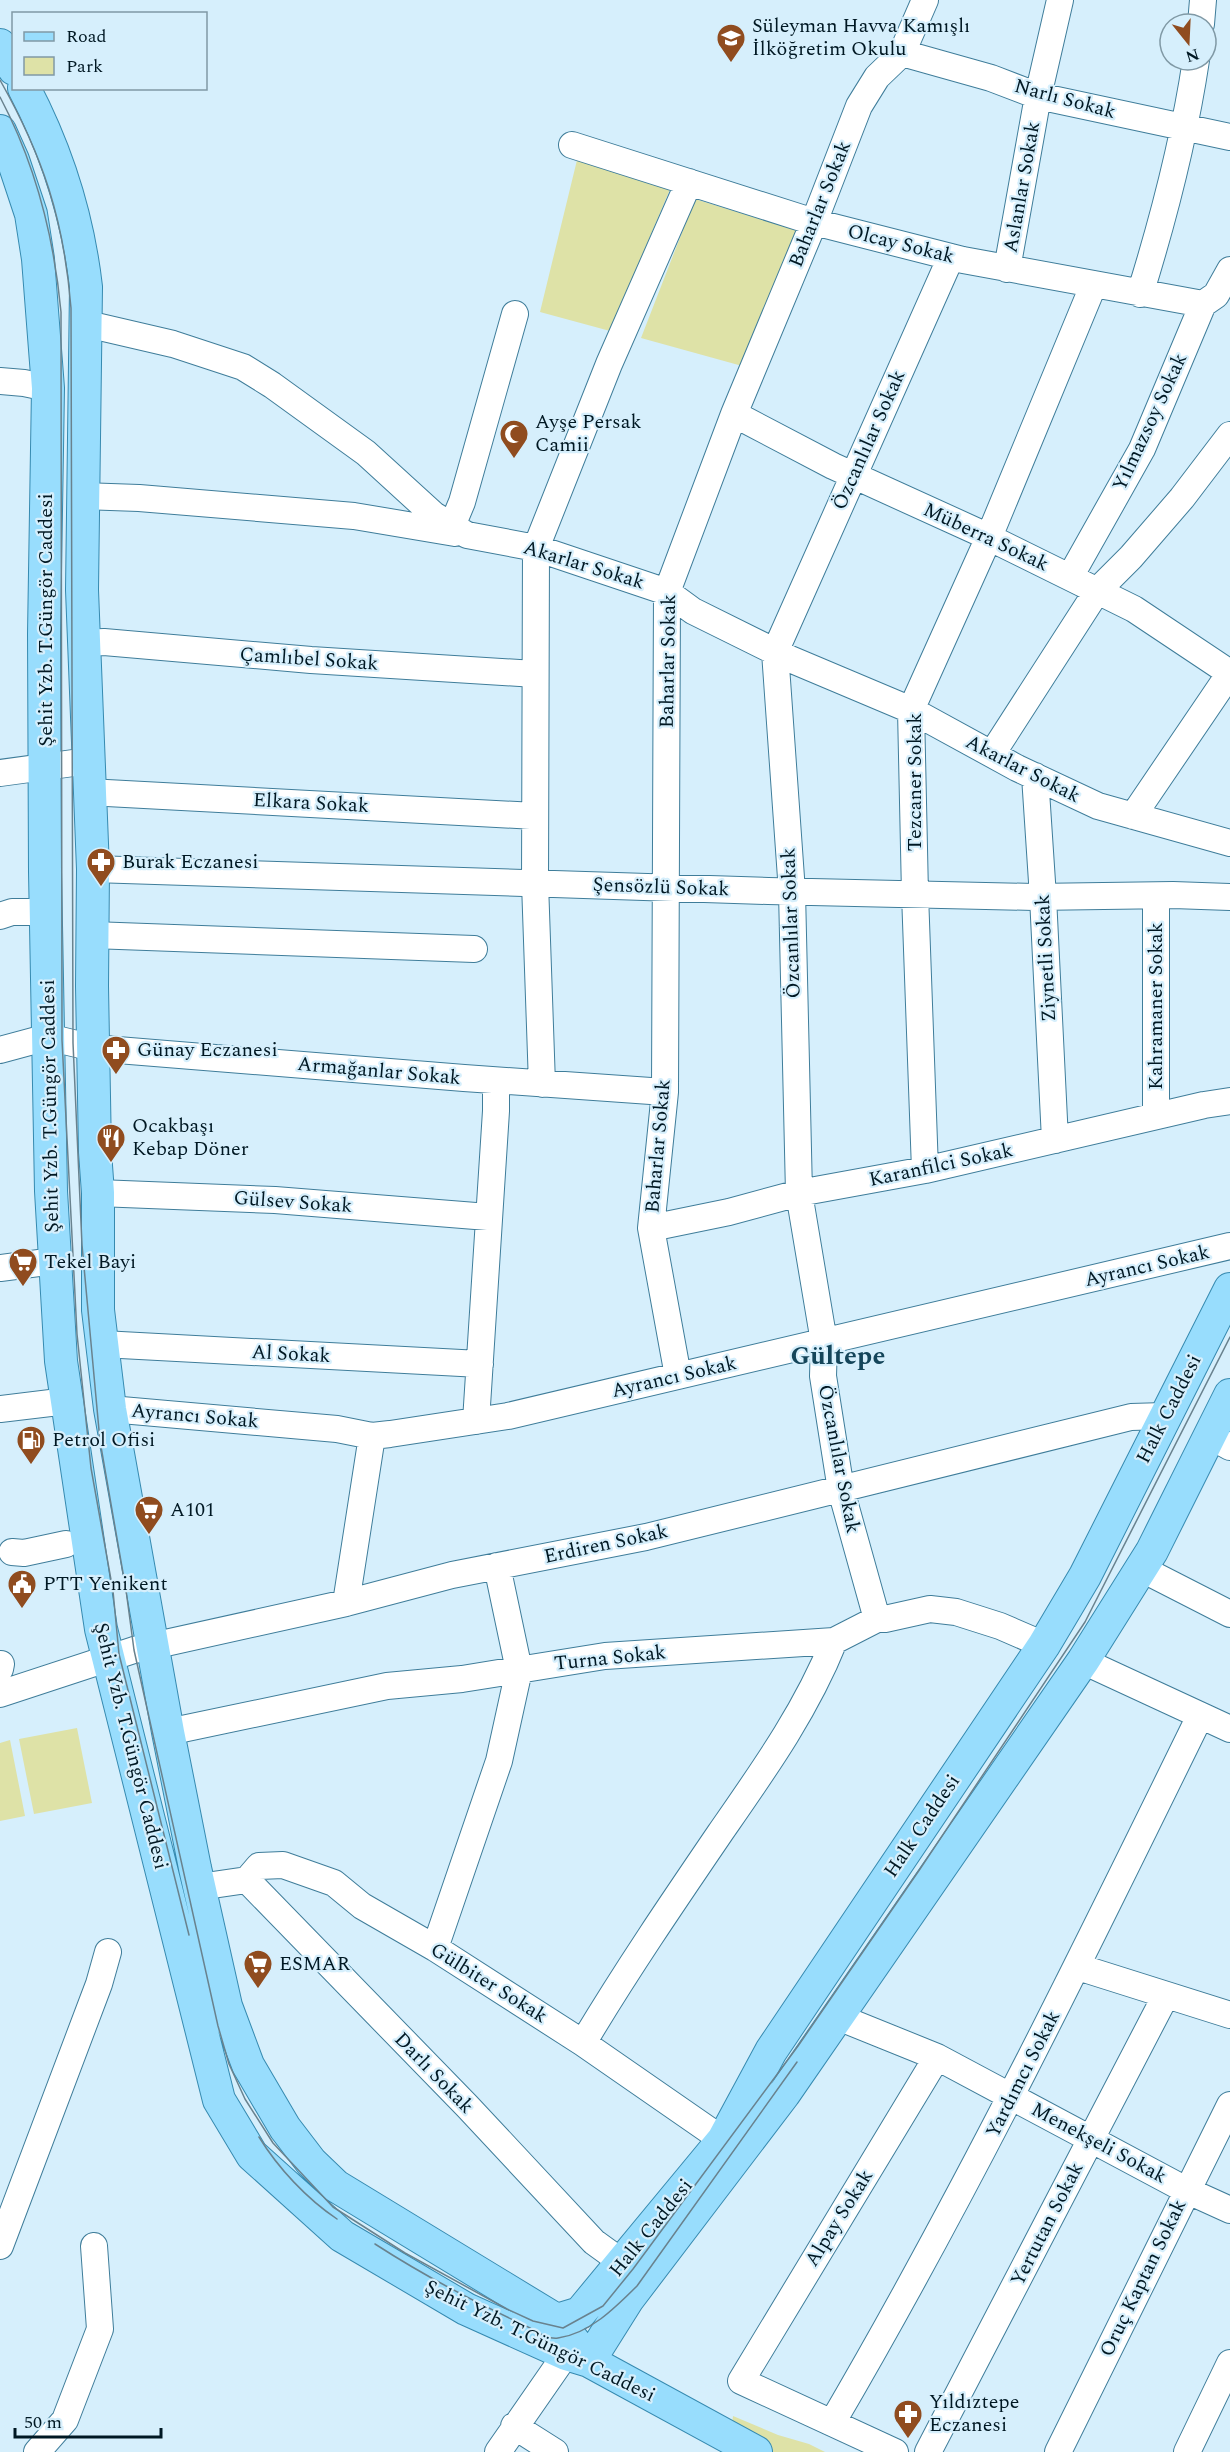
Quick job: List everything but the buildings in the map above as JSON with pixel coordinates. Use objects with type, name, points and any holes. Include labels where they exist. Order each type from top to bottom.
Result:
[{"type":"main road","points":[[0,45],[12,66]]},
{"type":"main road","name":"Şehit Yzb. T.Güngör Caddesi","points":[[25,90],[56,155],[82,250],[87,287],[82,496],[83,643],[93,869],[93,1048],[98,1192],[98,1310],[110,1409],[168,1732],[226,2006],[248,2065],[285,2128],[312,2162],[336,2186],[557,2320]]},
{"type":"main road","name":"Şehit Yzb. T.Güngör Caddesi","points":[[0,131],[13,160],[31,214],[39,259],[48,388],[44,634],[46,912],[54,1261],[61,1361],[100,1629],[219,2100],[252,2155],[342,2236],[466,2309],[577,2358],[756,2452]]},
{"type":"main road","name":"Halk Caddesi","points":[[557,2320],[580,2313],[723,2140],[771,2051],[1044,1645],[1085,1576],[1230,1289]]},
{"type":"main road","name":"Halk Caddesi","points":[[577,2358],[628,2299],[784,2094],[1083,1661],[1220,1441],[1230,1395]]},
{"type":"main road","points":[[557,2320],[577,2358]]},
{"type":"street","name":"Baharlar Sokak","points":[[678,1376],[651,1228],[665,1092],[667,592],[734,414],[814,222],[859,106],[877,77],[902,53],[925,0]]},
{"type":"street","name":"Aslanlar Sokak","points":[[1007,269],[1038,96],[1060,0]]},
{"type":"street","name":"Narlı Sokak","points":[[902,53],[991,78],[1038,96],[1230,137]]},
{"type":"street","points":[[1140,294],[1164,216],[1185,128],[1194,72]]},
{"type":"street","name":"Olcay Sokak","points":[[572,145],[814,222],[951,257],[1093,286],[1203,304]]},
{"type":"street","points":[[542,1084],[535,883],[536,548],[609,364],[689,182]]},
{"type":"street","name":"Özcanlılar Sokak","points":[[876,1619],[841,1490],[823,1376],[824,1342],[799,1193],[792,892],[775,652],[951,257]]},
{"type":"street","name":"Yılmazsoy Sokak","points":[[1070,577],[1142,449],[1203,304],[1216,295],[1230,270]]},
{"type":"street","name":"Tezcaner Sokak","points":[[925,1170],[915,894],[912,710],[989,537],[1093,286]]},
{"type":"street","points":[[82,496],[140,498],[354,516],[459,530],[462,501],[515,314]]},
{"type":"street","name":"Akarlar Sokak","points":[[87,324],[173,344],[243,367],[272,385],[366,453],[434,515],[459,530],[536,548],[667,592],[693,611],[775,652],[912,710],[992,754],[1098,806],[1230,843]]},
{"type":"street","points":[[0,381],[48,388]]},
{"type":"street","name":"Müberra Sokak","points":[[734,414],[853,475],[989,537],[1134,609],[1230,673]]},
{"type":"street","points":[[992,754],[1097,591],[1131,557],[1175,506],[1230,435]]},
{"type":"street","name":"Çamlıbel Sokak","points":[[83,643],[104,642],[311,660],[535,674]]},
{"type":"street","points":[[1133,816],[1230,673]]},
{"type":"street","points":[[0,773],[88,761]]},
{"type":"street","name":"Ziynetli Sokak","points":[[1035,776],[1055,1140]]},
{"type":"street","name":"Elkara Sokak","points":[[88,792],[535,816]]},
{"type":"street","name":"Şensözlü Sokak","points":[[93,869],[792,892],[1043,897],[1230,897]]},
{"type":"street","name":"Kahramaner Sokak","points":[[1156,896],[1156,1116]]},
{"type":"street","points":[[0,916],[12,912],[46,912]]},
{"type":"street","points":[[92,935],[474,949]]},
{"type":"street","points":[[0,1050],[48,1037]]},
{"type":"street","name":"Armağanlar Sokak","points":[[48,1037],[93,1048],[496,1081],[665,1092]]},
{"type":"street","points":[[476,1421],[496,1112],[496,1081]]},
{"type":"street","name":"Karanfilci Sokak","points":[[651,1228],[729,1212],[799,1193],[925,1170],[1230,1101]]},
{"type":"street","name":"Gülsev Sokak","points":[[98,1192],[275,1200],[488,1217]]},
{"type":"street","name":"Ayrancı Sokak","points":[[110,1409],[337,1429],[372,1436],[476,1421],[508,1416],[1230,1246]]},
{"type":"street","points":[[0,1268],[54,1261]]},
{"type":"street","name":"Al Sokak","points":[[102,1344],[480,1364]]},
{"type":"street","points":[[0,1409],[67,1401]]},
{"type":"street","name":"Erdiren Sokak","points":[[0,1694],[153,1645],[346,1603],[452,1575],[646,1537],[1131,1417],[1164,1416]]},
{"type":"street","points":[[346,1603],[372,1436]]},
{"type":"street","points":[[12,1552],[24,1553],[66,1544]]},
{"type":"street","points":[[435,1948],[499,1761],[519,1670],[497,1566]]},
{"type":"street","points":[[1142,1569],[1230,1614]]},
{"type":"street","name":"Turna Sokak","points":[[168,1732],[387,1686],[462,1678],[605,1656],[834,1641],[876,1619],[930,1609],[956,1612],[1000,1626],[1044,1645]]},
{"type":"street","points":[[583,2043],[623,1976],[784,1741],[820,1676],[834,1641]]},
{"type":"street","points":[[1083,1661],[1230,1729]]},
{"type":"street","name":"Yardımcı Sokak","points":[[832,2423],[912,2285],[1012,2096],[1078,1967],[1200,1716]]},
{"type":"street","name":"Gülbiter Sokak","points":[[247,1880],[259,1866],[283,1865],[333,1883],[362,1906],[435,1948],[583,2043],[723,2140]]},
{"type":"street","points":[[199,1887],[247,1880]]},
{"type":"street","name":"Darlı Sokak","points":[[247,1880],[467,2106],[594,2242],[623,2263]]},
{"type":"street","points":[[0,2246],[99,1984],[108,1952]]},
{"type":"street","points":[[1078,1967],[1230,2015]]},
{"type":"street","name":"Yertutan Sokak","points":[[928,2452],[1166,1995]]},
{"type":"street","name":"Menekşeli Sokak","points":[[838,2017],[937,2057],[1186,2190],[1230,2210]]},
{"type":"street","name":"Alpay Sokak","points":[[832,2423],[741,2381],[937,2057]]},
{"type":"street","name":"Oruç Kaptan Sokak","points":[[1058,2452],[1230,2105]]},
{"type":"street","points":[[37,2452],[65,2420],[100,2329],[94,2246]]},
{"type":"street","points":[[498,2452],[514,2426],[577,2358]]},
{"type":"street","points":[[1187,2452],[1227,2379]]},
{"type":"street","points":[[832,2423],[895,2452]]},
{"type":"street","points":[[514,2426],[555,2452]]},
{"type":"green space","points":[[578,156],[671,187],[610,331],[540,312]]},
{"type":"green space","points":[[695,199],[809,234],[753,369],[641,338]]},
{"type":"green space","points":[[77,1728],[92,1803],[34,1814],[19,1739]]},
{"type":"green space","points":[[10,1740],[25,1816],[0,1821],[0,1743]]},
{"type":"green space","points":[[733,2416],[825,2452],[771,2452],[732,2426]]},
{"type":"tram line","points":[[0,80],[28,135],[49,190],[63,246],[71,308],[73,1043],[82,1245],[100,1441],[134,1650],[218,2026],[229,2064],[245,2099],[273,2143],[333,2207],[405,2253],[533,2321],[563,2328],[603,2306],[798,2046],[920,1869],[1085,1622],[1230,1337]]},
{"type":"tram line","points":[[0,97],[24,149],[41,202],[54,256],[61,312],[62,1040],[77,1334],[91,1468],[113,1591],[119,1654],[189,1935]]},
{"type":"tram line","points":[[375,2244],[448,2287],[545,2336],[554,2338],[569,2336],[601,2319],[637,2286],[797,2062]]},
{"type":"tram line","points":[[259,2137],[294,2182],[337,2219]]},
{"type":"place","name":"Süleyman Havva Kamışlı İlköğretim Okulu","points":[[731,64]]},
{"type":"place","name":"Ayşe Persak Camii","points":[[514,460]]},
{"type":"place","name":"Burak Eczanesi","points":[[101,888]]},
{"type":"place","name":"Günay Eczanesi","points":[[116,1076]]},
{"type":"place","name":"Ocakbaşı Kebap Döner","points":[[111,1164]]},
{"type":"place","name":"Tekel Bayi","points":[[23,1288]]},
{"type":"place","name":"Petrol Ofisi","points":[[31,1466]]},
{"type":"place","name":"A101","points":[[149,1536]]},
{"type":"place","name":"PTT Yenikent","points":[[22,1610]]},
{"type":"place","name":"ESMAR","points":[[258,1990]]},
{"type":"place","name":"Yıldıztepe Eczanesi","points":[[908,2440]]},
{"type":"district","name":"Gültepe","points":[[838,1356]]}]
